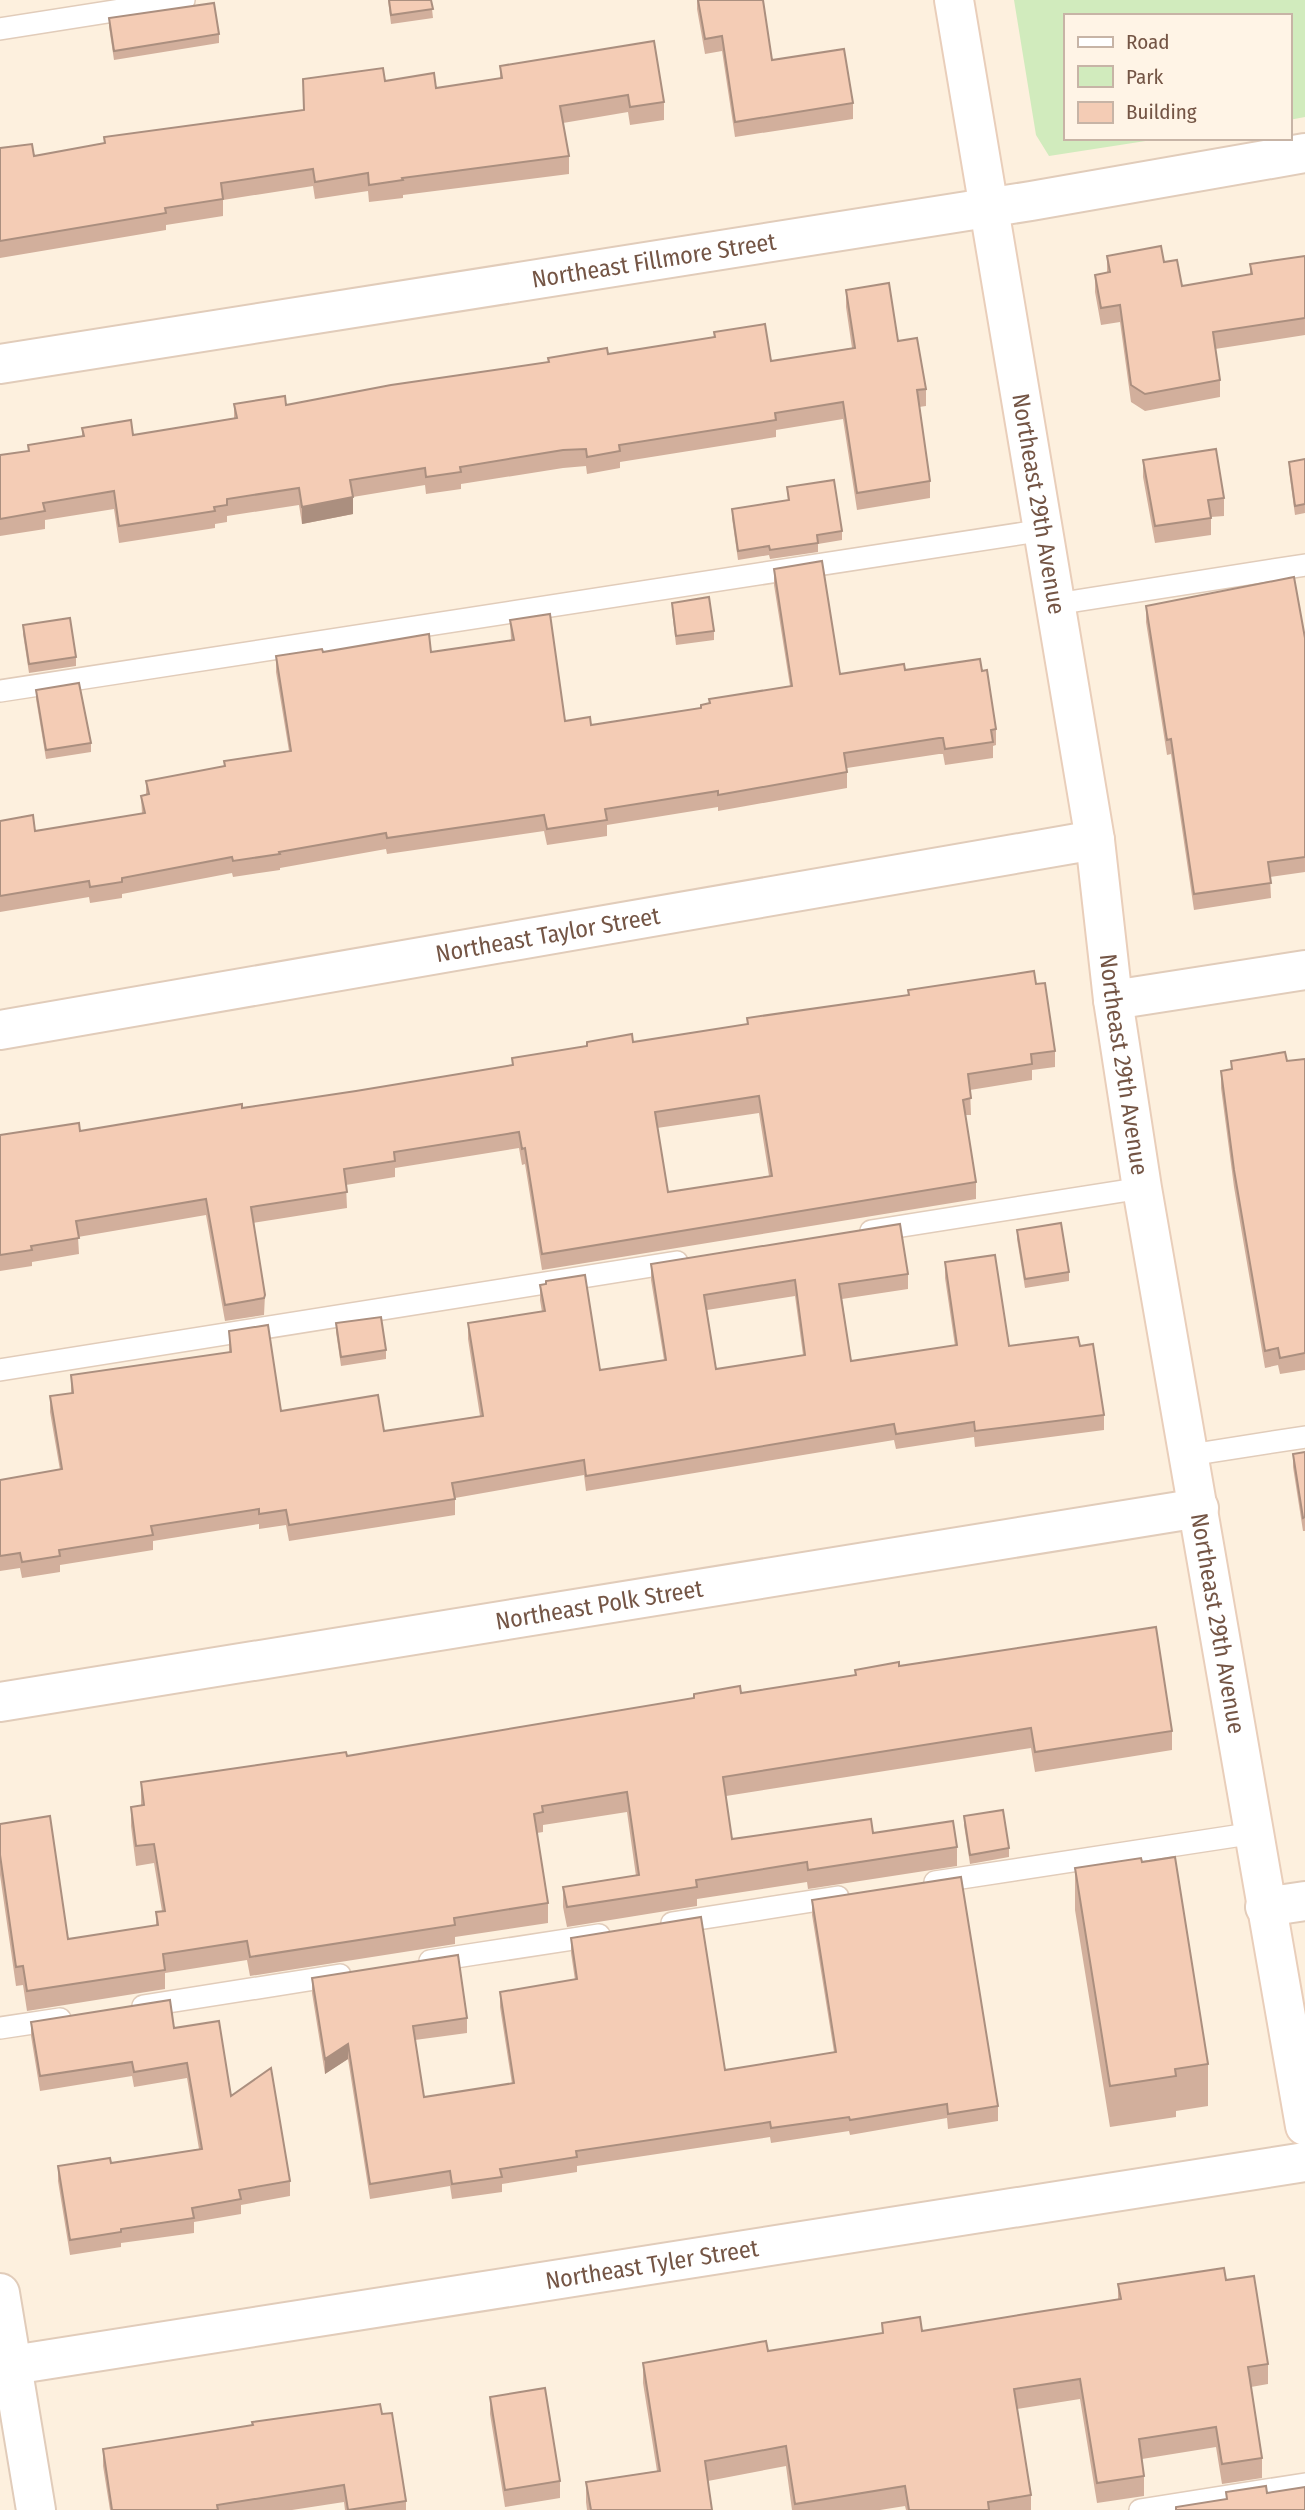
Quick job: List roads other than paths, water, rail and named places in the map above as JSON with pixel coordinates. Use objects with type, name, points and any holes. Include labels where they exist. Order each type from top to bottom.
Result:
[{"type":"street","name":"Northeast 29th Avenue","points":[[954,0],[1096,840],[1113,1000],[1142,1188],[1305,2126]]},
{"type":"street","name":"Northeast Fillmore Street","points":[[0,364],[990,207],[1305,153]]},
{"type":"street","name":"Northeast Taylor Street","points":[[0,1030],[1096,840]]},
{"type":"street","points":[[1113,1000],[1305,970]]},
{"type":"street","name":"Northeast Polk Street","points":[[0,1702],[1199,1508]]},
{"type":"street","points":[[1265,1907],[1305,1900]]},
{"type":"street","name":"Northeast Tyler Street","points":[[6,2367],[1305,2162]]},
{"type":"street","points":[[0,2293],[6,2367],[36,2510]]},
{"type":"lane","points":[[0,29],[184,0]]},
{"type":"lane","points":[[0,691],[1044,530]]},
{"type":"lane","points":[[1056,604],[1305,565]]},
{"type":"lane","points":[[849,1235],[1142,1188]]},
{"type":"lane","points":[[0,1370],[698,1259]]},
{"type":"lane","points":[[1190,1455],[1305,1437]]},
{"type":"lane","points":[[919,1885],[1255,1833]]},
{"type":"lane","points":[[646,1927],[864,1893]]},
{"type":"lane","points":[[413,1964],[618,1932]]},
{"type":"lane","points":[[126,2009],[358,1972]]},
{"type":"lane","points":[[0,2028],[85,2015]]},
{"type":"lane","points":[[1140,2510],[1305,2484]]}]
